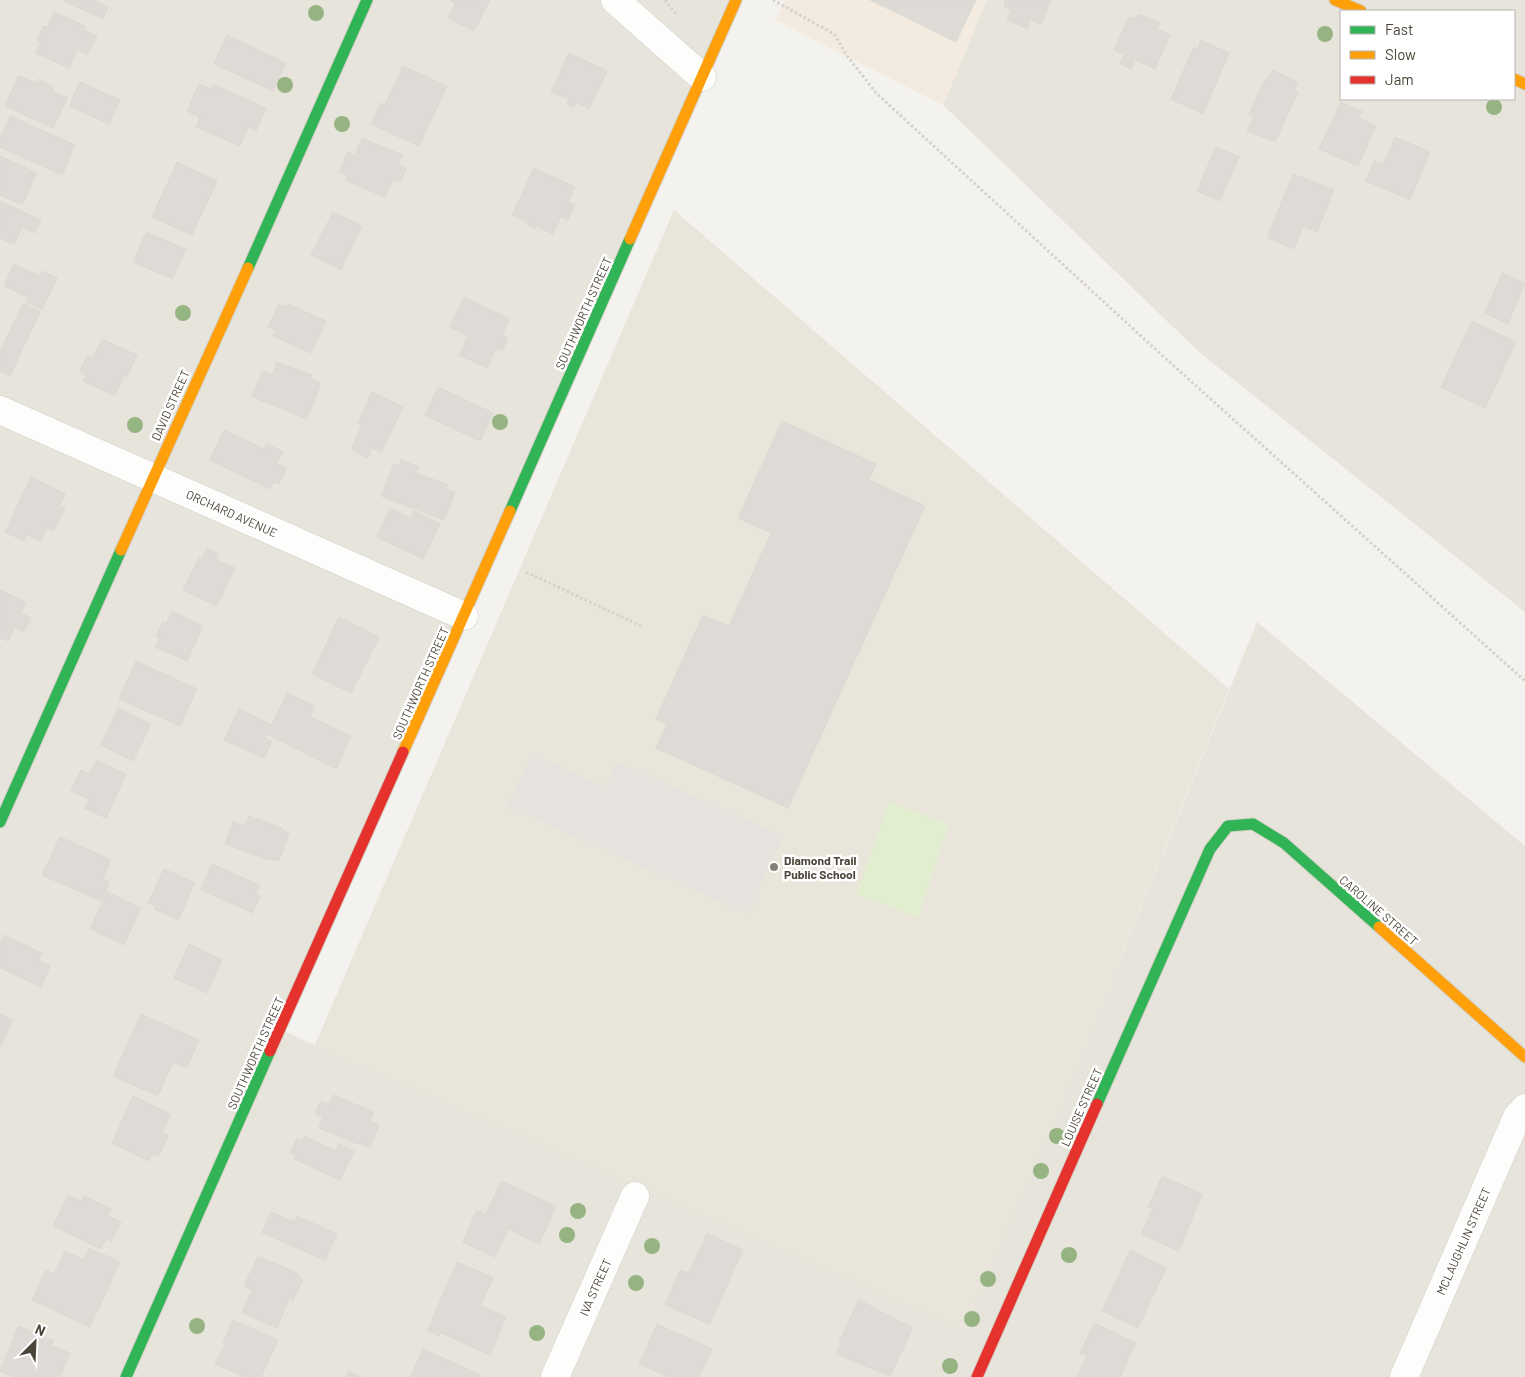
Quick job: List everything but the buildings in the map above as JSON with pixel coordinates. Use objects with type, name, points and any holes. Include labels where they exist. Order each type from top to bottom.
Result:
[{"type":"street","name":"DAVID STREET","points":[[0,822],[367,0]]},
{"type":"street","points":[[615,0],[702,77]]},
{"type":"street","name":"SOUTHWORTH STREET","points":[[126,1377],[736,0]]},
{"type":"street","points":[[1335,0],[1359,10]]},
{"type":"street","name":"ORCHARD AVENUE","points":[[0,410],[464,616]]},
{"type":"street","name":"CAROLINE STREET","points":[[1210,849],[1228,826],[1253,824],[1284,844],[1525,1057]]},
{"type":"street","name":"LOUISE STREET","points":[[977,1377],[1210,849]]},
{"type":"street","name":"MCLAUGHLIN STREET","points":[[1404,1377],[1517,1117],[1525,1108]]},
{"type":"street","name":"IVA STREET","points":[[555,1377],[635,1196]]},
{"type":"path","points":[[773,0],[834,34],[848,57],[876,94],[1165,358],[1525,681]]},
{"type":"path","points":[[526,572],[641,626]]},
{"type":"shaded area","points":[[0,0],[736,0],[281,1030],[964,1329],[1074,1073],[1257,622],[1525,846],[1525,1377],[0,1377]]},
{"type":"shaded area","points":[[785,0],[987,0],[943,105],[775,20]]},
{"type":"shaded area","points":[[987,0],[1525,0],[1525,612],[1199,352],[943,105]]},
{"type":"shaded area","name":"Diamond Trail Public School","points":[[674,210],[1229,689],[1074,1073],[964,1330],[315,1045]]},
{"type":"shaded area","points":[[531,754],[605,787],[617,762],[783,836],[748,914],[508,807]]},
{"type":"green space","points":[[889,802],[949,824],[918,918],[856,894]]},
{"type":"traffic: fast","points":[[248,268],[367,0]]},
{"type":"traffic: fast","points":[[510,511],[630,239]]},
{"type":"traffic: fast","points":[[0,822],[121,550]]},
{"type":"traffic: fast","points":[[1097,1104],[1210,849],[1228,826],[1253,824],[1284,843],[1379,927]]},
{"type":"traffic: fast","points":[[126,1377],[270,1051]]},
{"type":"traffic: slow","points":[[630,239],[736,0]]},
{"type":"traffic: slow","points":[[1335,0],[1359,10]]},
{"type":"traffic: slow","points":[[1515,79],[1525,84]]},
{"type":"traffic: slow","points":[[121,550],[248,268]]},
{"type":"traffic: slow","points":[[403,752],[510,511]]},
{"type":"traffic: slow","points":[[1379,927],[1525,1057]]},
{"type":"traffic: jam","points":[[270,1051],[403,752]]},
{"type":"traffic: jam","points":[[977,1377],[1097,1104]]},
{"type":"place","name":"Diamond Trail Public School","points":[[774,867]]}]
